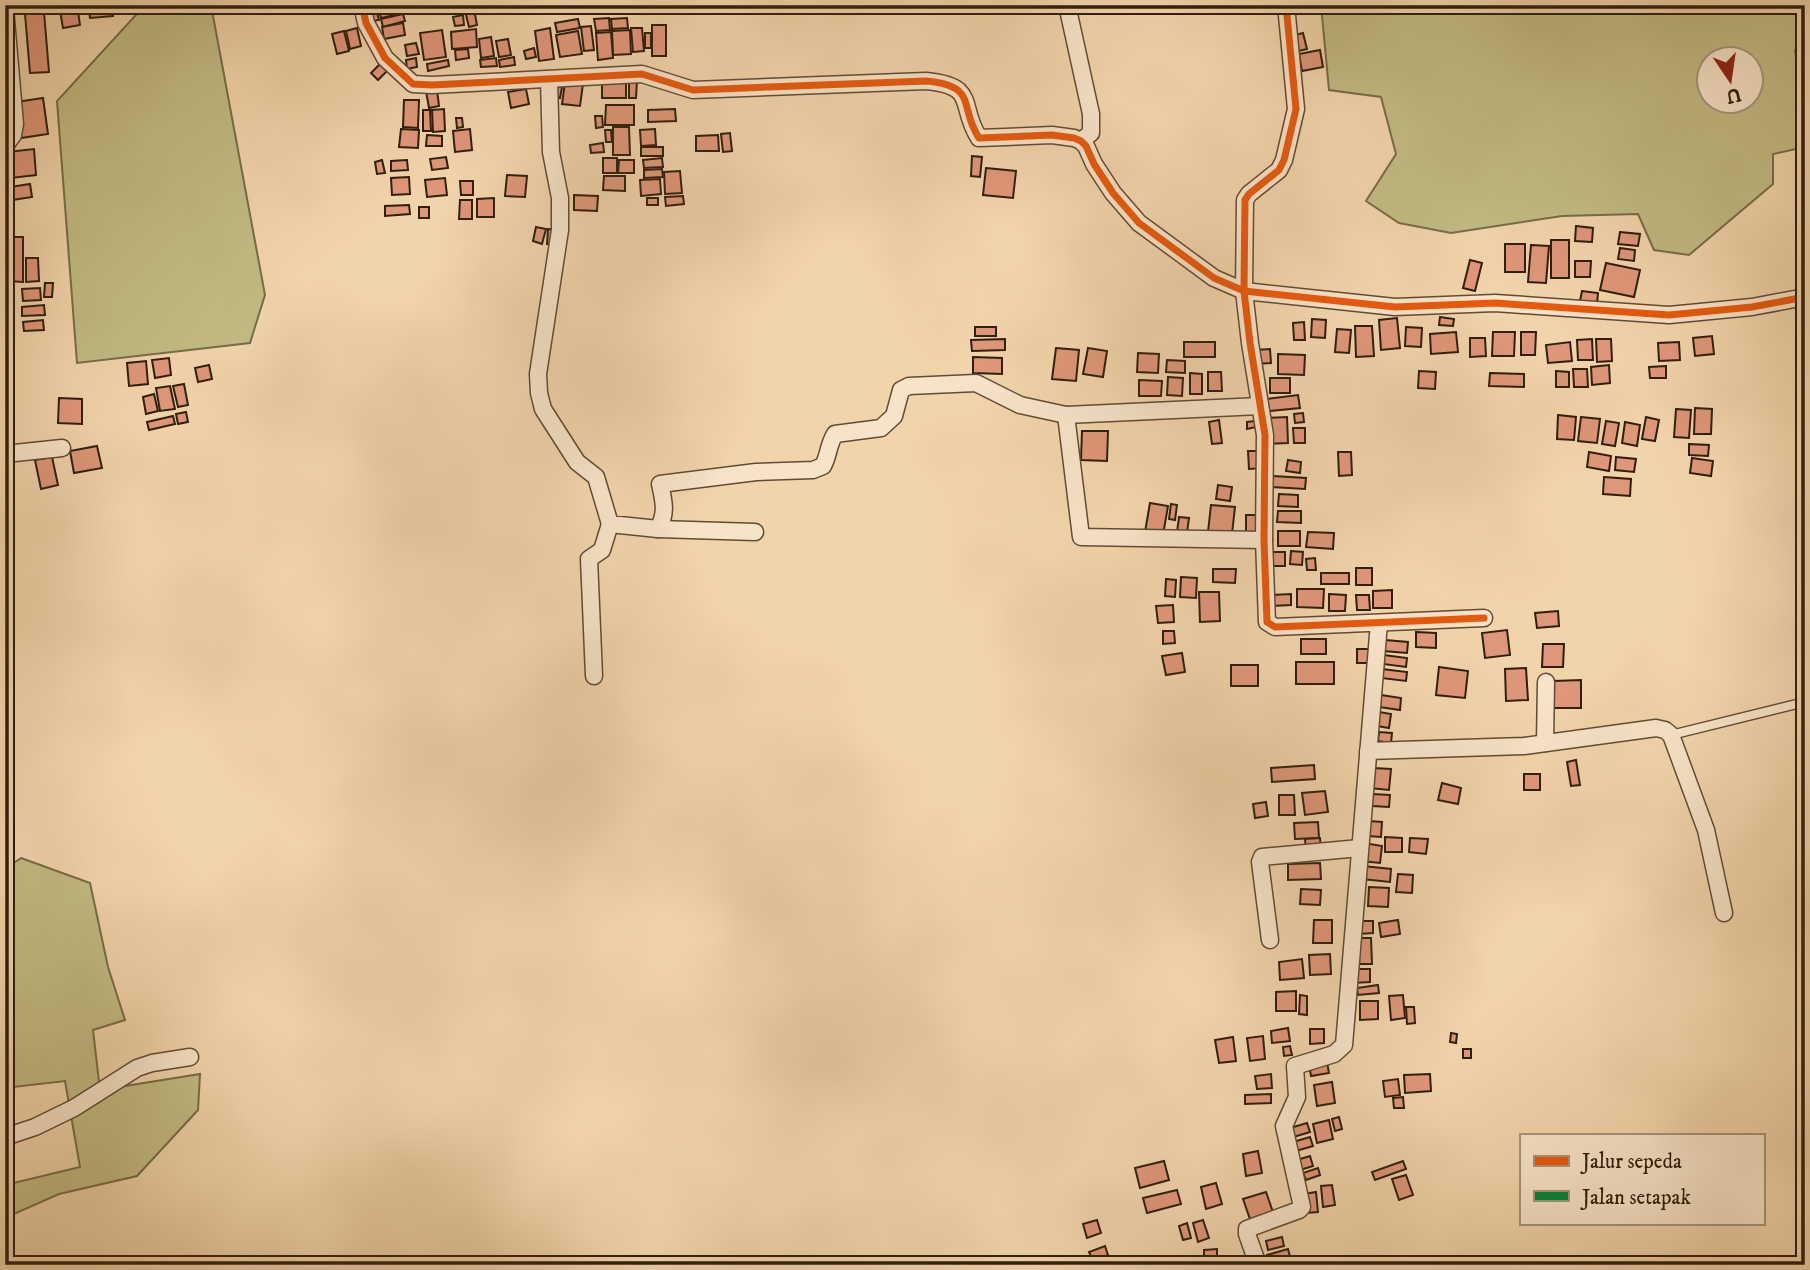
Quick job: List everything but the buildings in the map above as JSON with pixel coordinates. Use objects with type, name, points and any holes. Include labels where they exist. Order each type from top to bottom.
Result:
[{"type":"street","points":[[362,5],[366,23],[380,51],[401,75],[413,84],[642,74],[693,90],[926,81],[944,83],[957,88],[966,99],[979,138],[1052,135],[1081,141],[1113,192],[1139,223],[1214,278],[1244,291],[1395,307],[1495,303],[1669,315],[1752,307],[1805,297]]},
{"type":"street","points":[[1067,5],[1092,127],[1091,133],[1081,141]]},
{"type":"street","points":[[1286,5],[1296,109],[1284,160],[1279,170],[1245,200],[1244,291],[1265,435],[1264,540],[1267,622],[1271,626],[1484,618]]},
{"type":"street","points":[[5,8],[15,124],[13,135],[5,146]]},
{"type":"street","points":[[549,80],[551,152],[560,198],[560,230],[538,374],[539,393],[543,409],[577,462],[596,477],[610,524],[602,550],[589,559],[594,676]]},
{"type":"street","points":[[658,530],[666,509],[660,484],[756,472],[813,470],[823,466],[827,460],[828,444],[835,434],[881,428],[894,416],[901,390],[909,386],[976,383],[1020,405],[1066,415],[1260,406]]},
{"type":"street","points":[[1066,415],[1081,537],[1264,540]]},
{"type":"street","points":[[5,454],[62,448]]},
{"type":"street","points":[[610,524],[658,530],[755,532]]},
{"type":"street","points":[[1258,1265],[1247,1234],[1248,1229],[1302,1207],[1284,1126],[1297,1097],[1295,1066],[1334,1054],[1344,1045],[1379,623]]},
{"type":"street","points":[[1545,743],[1546,682]]},
{"type":"street","points":[[1368,751],[1524,746],[1656,728],[1665,730],[1671,735],[1706,830],[1724,913]]},
{"type":"street","points":[[1270,940],[1260,862],[1262,857],[1360,848]]},
{"type":"street","points":[[5,1137],[35,1127],[74,1108],[137,1068],[152,1063],[190,1058]]},
{"type":"lane","points":[[1671,735],[1805,702]]},
{"type":"shaded area","points":[[145,5],[211,5],[265,295],[250,343],[77,363],[57,101]]},
{"type":"shaded area","points":[[1321,5],[1805,5],[1805,46],[1795,50],[1805,119],[1805,147],[1773,154],[1773,184],[1689,255],[1654,250],[1638,214],[1562,216],[1451,233],[1399,223],[1366,201],[1396,154],[1381,97],[1329,90]]},
{"type":"shaded area","points":[[21,858],[90,883],[108,967],[125,1020],[93,1030],[100,1090],[200,1074],[198,1110],[137,1176],[59,1194],[5,1218],[5,1185],[80,1167],[65,1081],[5,1088],[5,869]]},
{"type":"marked path","points":[[5,8],[26,5]]},
{"type":"cycle path","points":[[362,5],[366,23],[385,58],[413,84],[642,74],[693,90],[926,81],[943,84],[961,93],[979,138],[1052,135],[1081,141],[1113,193],[1139,223],[1214,278],[1244,291],[1395,307],[1495,303],[1669,315],[1752,307],[1805,297]]},
{"type":"cycle path","points":[[1286,5],[1296,109],[1284,160],[1279,170],[1245,200],[1244,291],[1265,435],[1264,540],[1267,622],[1275,627],[1484,618]]}]
